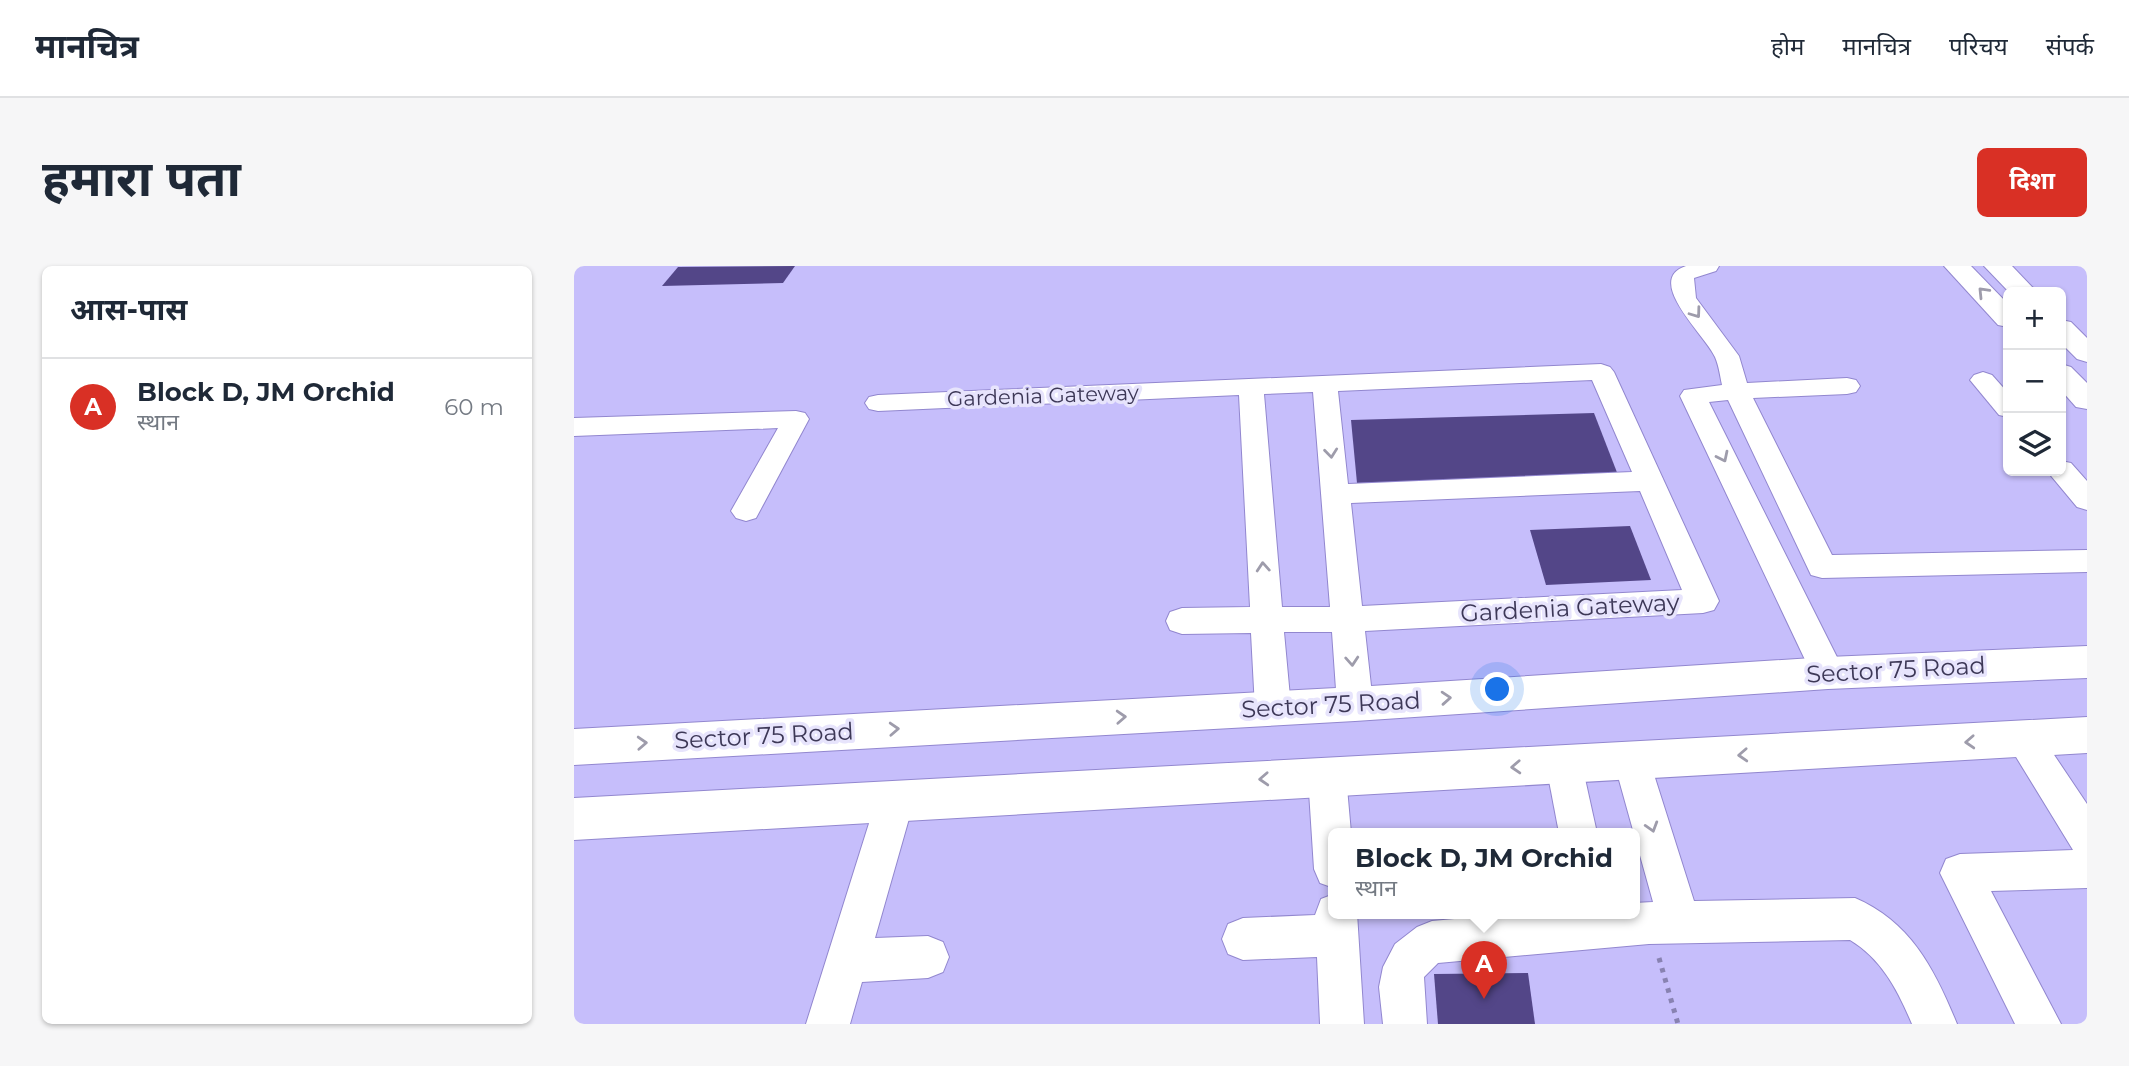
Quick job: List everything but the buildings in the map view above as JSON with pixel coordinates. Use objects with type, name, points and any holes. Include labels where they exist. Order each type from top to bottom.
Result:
[{"type":"street","points":[[1708,266],[1684,274],[1682,283],[1685,298],[1727,356],[1737,391],[1822,567],[2087,561]]},
{"type":"street","points":[[1957,266],[2003,314]]},
{"type":"street","points":[[1997,266],[2019,287]]},
{"type":"street","points":[[2066,333],[2087,353]]},
{"type":"street","name":"Gardenia Gateway","points":[[878,403],[1601,372],[1703,601],[1347,619],[1182,621]]},
{"type":"street","points":[[2066,378],[2087,400]]},
{"type":"street","points":[[1983,380],[2003,403]]},
{"type":"street","points":[[1325,385],[1355,704]]},
{"type":"street","points":[[1828,673],[1693,396],[1737,391],[1847,386]]},
{"type":"street","points":[[1251,388],[1273,708]]},
{"type":"street","points":[[574,427],[796,419],[746,511]]},
{"type":"street","points":[[2066,476],[2087,500]]},
{"type":"street","points":[[1335,494],[1648,481]]},
{"type":"street","name":"Sector 75 Road","points":[[574,747],[1355,704],[1828,673],[2087,662]]},
{"type":"street","points":[[574,819],[2087,735]]},
{"type":"street","points":[[2023,739],[2087,838]]},
{"type":"street","points":[[1632,762],[1664,923]]},
{"type":"street","points":[[1564,765],[1577,828]]},
{"type":"street","points":[[1327,776],[1331,828]]},
{"type":"street","points":[[828,1024],[895,801]]},
{"type":"street","points":[[2039,1024],[1960,873],[2087,869]]},
{"type":"street","points":[[1405,1024],[1400,976],[1407,960],[1432,942],[1599,920],[1664,923],[1855,919],[1875,929],[1894,946],[1908,967],[1935,1024]]},
{"type":"street","points":[[1243,939],[1337,924],[1342,1024]]},
{"type":"street","points":[[847,961],[928,957]]},
{"type":"path","points":[[1664,923],[1678,1024]]},
{"type":"place","name":"Block D, JM Orchid","points":[[1484,999]]}]
